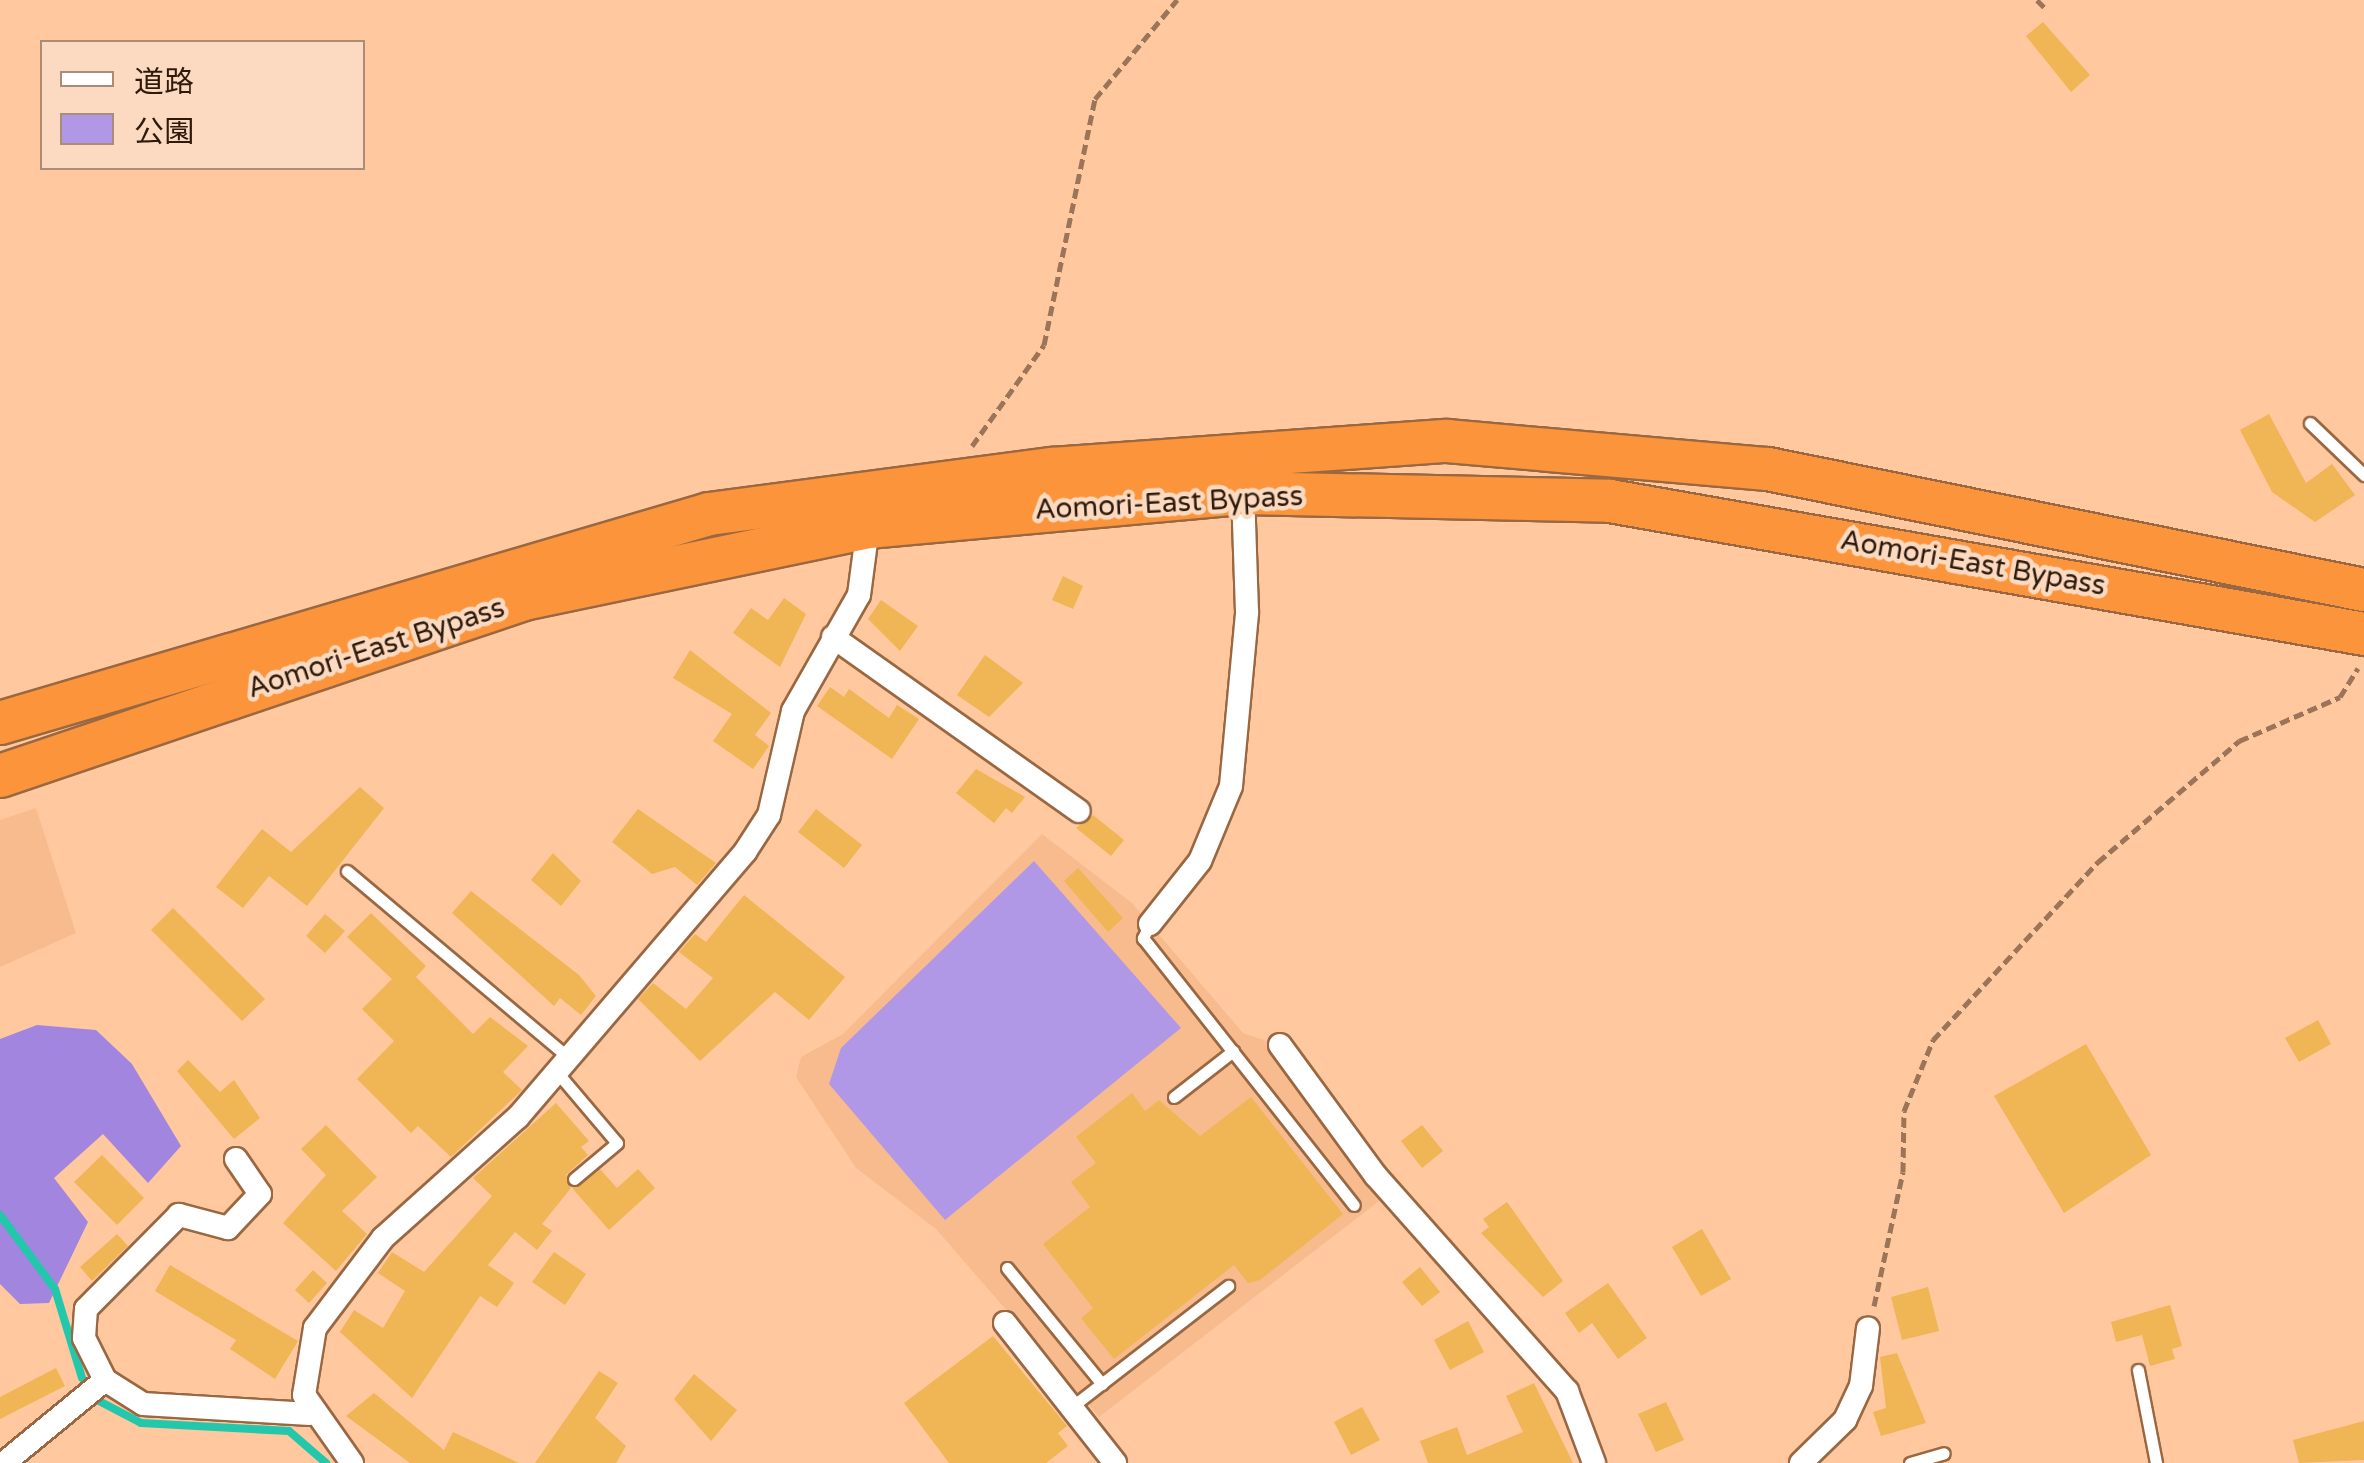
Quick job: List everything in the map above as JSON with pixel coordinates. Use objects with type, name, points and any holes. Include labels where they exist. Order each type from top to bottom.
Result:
[{"type":"highway","name":"Aomori-East Bypass","points":[[0,722],[709,514],[945,480],[1447,441],[1768,469],[2364,590]]},
{"type":"highway","name":"Aomori-East Bypass","points":[[0,776],[524,599],[868,527],[1243,493],[1610,502],[2364,634]]},
{"type":"street","points":[[1150,924],[1200,861],[1232,786],[1247,629],[1243,493]]},
{"type":"street","points":[[352,1463],[310,1414],[304,1362],[315,1328],[384,1238],[475,1160],[761,828],[793,710],[860,595],[868,527]]},
{"type":"street","points":[[834,638],[1079,811]]},
{"type":"street","points":[[1280,1045],[1376,1176],[1567,1390],[1594,1463]]},
{"type":"street","points":[[236,1159],[260,1194],[228,1228],[178,1215],[86,1309],[84,1338],[106,1380],[174,1410],[310,1414]]},
{"type":"street","points":[[1005,1322],[1074,1405],[1106,1460]]},
{"type":"street","points":[[1801,1463],[1845,1420],[1861,1386],[1868,1328]]},
{"type":"street","points":[[4,1463],[106,1380]]},
{"type":"lane","points":[[2310,423],[2364,475]]},
{"type":"lane","points":[[347,871],[561,1064],[617,1143],[574,1179]]},
{"type":"lane","points":[[1150,924],[1143,938],[1354,1205]]},
{"type":"lane","points":[[1174,1098],[1233,1051]]},
{"type":"lane","points":[[1007,1268],[1102,1384]]},
{"type":"lane","points":[[1074,1405],[1228,1286]]},
{"type":"lane","points":[[2138,1370],[2156,1463]]},
{"type":"lane","points":[[1910,1463],[1944,1454]]},
{"type":"path","points":[[945,480],[1044,345],[1095,99],[1178,0]]},
{"type":"path","points":[[2037,0],[2046,9]]},
{"type":"path","points":[[1868,1328],[1897,1210],[1904,1111],[1933,1040],[2098,862],[2239,740],[2340,697],[2364,659]]},
{"type":"shaded area","points":[[36,808],[76,933],[0,967],[0,820]]},
{"type":"shaded area","points":[[1042,834],[1132,903],[1243,1033],[1266,1041],[1383,1198],[1099,1417],[936,1229],[856,1168],[796,1077],[801,1057],[843,1034]]},
{"type":"shaded area","points":[[37,1025],[96,1030],[132,1064],[181,1146],[148,1183],[103,1134],[54,1178],[88,1222],[49,1303],[20,1304],[0,1284],[0,1039]]},
{"type":"green space","points":[[1034,861],[1181,1028],[945,1220],[829,1084],[841,1048]]},
{"type":"building","points":[[2043,22],[2090,75],[2071,92],[2026,36]]},
{"type":"building","points":[[2269,414],[2306,483],[2332,464],[2355,495],[2315,522],[2272,492],[2240,430]]},
{"type":"building","points":[[1063,576],[1083,586],[1073,609],[1052,600]]},
{"type":"building","points":[[784,598],[806,614],[780,667],[733,633],[751,608],[768,620]]},
{"type":"building","points":[[881,600],[918,626],[900,651],[868,619]]},
{"type":"building","points":[[690,650],[771,713],[755,735],[769,746],[753,769],[713,741],[732,714],[673,678]]},
{"type":"building","points":[[985,655],[1023,683],[989,717],[957,695]]},
{"type":"building","points":[[830,687],[844,697],[849,689],[889,718],[897,705],[919,719],[892,759],[817,706]]},
{"type":"building","points":[[976,769],[1025,797],[1012,813],[1006,808],[994,823],[956,793]]},
{"type":"building","points":[[360,787],[384,808],[307,906],[269,876],[243,908],[216,887],[262,829],[291,852]]},
{"type":"building","points":[[638,809],[716,863],[697,885],[675,867],[652,874],[612,842]]},
{"type":"building","points":[[816,809],[862,845],[844,868],[798,832]]},
{"type":"building","points":[[1093,815],[1124,840],[1111,856],[1076,828]]},
{"type":"building","points":[[553,853],[581,881],[561,906],[531,880]]},
{"type":"building","points":[[1078,868],[1123,918],[1108,932],[1064,881]]},
{"type":"building","points":[[471,891],[579,975],[596,996],[581,1015],[560,998],[554,1006],[452,913]]},
{"type":"building","points":[[744,895],[845,977],[809,1020],[775,992],[700,1061],[638,999],[653,983],[686,1009],[713,978],[679,952],[695,934],[706,942]]},
{"type":"building","points":[[173,908],[265,999],[242,1021],[151,930]]},
{"type":"building","points":[[371,913],[426,966],[416,977],[473,1034],[490,1017],[528,1046],[503,1072],[522,1090],[451,1157],[418,1126],[411,1133],[357,1079],[394,1041],[362,1009],[392,979],[347,937]]},
{"type":"building","points":[[325,914],[345,931],[325,953],[306,936]]},
{"type":"building","points":[[2318,1020],[2331,1044],[2299,1062],[2285,1038]]},
{"type":"building","points":[[2086,1044],[2151,1155],[2064,1213],[1994,1096]]},
{"type":"building","points":[[188,1060],[220,1092],[234,1080],[260,1118],[234,1139],[177,1071]]},
{"type":"building","points":[[1132,1093],[1145,1111],[1159,1100],[1200,1136],[1251,1097],[1343,1214],[1260,1280],[1248,1283],[1234,1265],[1114,1359],[1081,1318],[1093,1308],[1043,1244],[1090,1207],[1071,1182],[1096,1163],[1076,1137]]},
{"type":"building","points":[[556,1103],[589,1141],[581,1147],[588,1155],[566,1175],[571,1188],[542,1224],[552,1231],[537,1250],[515,1232],[488,1265],[514,1283],[497,1307],[480,1296],[412,1398],[340,1332],[354,1310],[383,1328],[405,1291],[378,1273],[392,1252],[424,1272],[492,1196],[473,1178]]},
{"type":"building","points":[[326,1125],[377,1177],[342,1211],[367,1234],[336,1271],[283,1223],[326,1175],[301,1149]]},
{"type":"building","points":[[1422,1125],[1443,1151],[1422,1168],[1401,1141]]},
{"type":"building","points":[[102,1155],[144,1198],[117,1225],[74,1182]]},
{"type":"building","points":[[600,1169],[617,1188],[638,1169],[655,1188],[609,1230],[572,1188]]},
{"type":"building","points":[[1507,1202],[1563,1281],[1543,1297],[1481,1233],[1489,1227],[1483,1219]]},
{"type":"building","points":[[1702,1229],[1731,1279],[1701,1296],[1672,1247]]},
{"type":"building","points":[[117,1234],[128,1246],[92,1281],[80,1267]]},
{"type":"building","points":[[554,1252],[586,1274],[565,1305],[532,1282]]},
{"type":"building","points":[[170,1265],[298,1341],[275,1379],[230,1349],[236,1340],[155,1291]]},
{"type":"building","points":[[1420,1267],[1440,1292],[1422,1306],[1402,1282]]},
{"type":"building","points":[[313,1270],[327,1283],[309,1303],[295,1290]]},
{"type":"building","points":[[1608,1283],[1647,1338],[1618,1359],[1592,1323],[1579,1333],[1565,1313]]},
{"type":"building","points":[[1928,1287],[1939,1331],[1902,1340],[1891,1297]]},
{"type":"building","points":[[2170,1305],[2182,1346],[2172,1349],[2175,1359],[2150,1366],[2142,1335],[2116,1342],[2111,1322]]},
{"type":"building","points":[[1468,1321],[1484,1352],[1450,1370],[1434,1340]]},
{"type":"building","points":[[993,1336],[1067,1426],[1058,1433],[1068,1446],[1046,1463],[949,1463],[904,1403]]},
{"type":"building","points":[[1897,1353],[1926,1423],[1881,1436],[1873,1412],[1886,1408],[1880,1357]]},
{"type":"building","points":[[56,1368],[65,1386],[0,1419],[0,1397]]},
{"type":"building","points":[[599,1371],[618,1383],[595,1418],[626,1446],[616,1463],[535,1463]]},
{"type":"building","points":[[694,1374],[737,1410],[711,1441],[674,1399]]},
{"type":"building","points":[[1534,1383],[1573,1463],[1428,1463],[1420,1441],[1457,1427],[1467,1455],[1523,1432],[1506,1396]]},
{"type":"building","points":[[374,1393],[444,1450],[453,1432],[519,1463],[410,1463],[346,1416]]},
{"type":"building","points":[[1666,1402],[1684,1440],[1656,1452],[1638,1414]]},
{"type":"building","points":[[1362,1407],[1380,1440],[1351,1455],[1334,1422]]},
{"type":"building","points":[[2364,1421],[2364,1460],[2299,1463],[2293,1440]]},
{"type":"waterway","points":[[0,1215],[55,1289],[82,1378]]},
{"type":"waterway","points":[[99,1401],[141,1423],[289,1431],[326,1463]]}]
